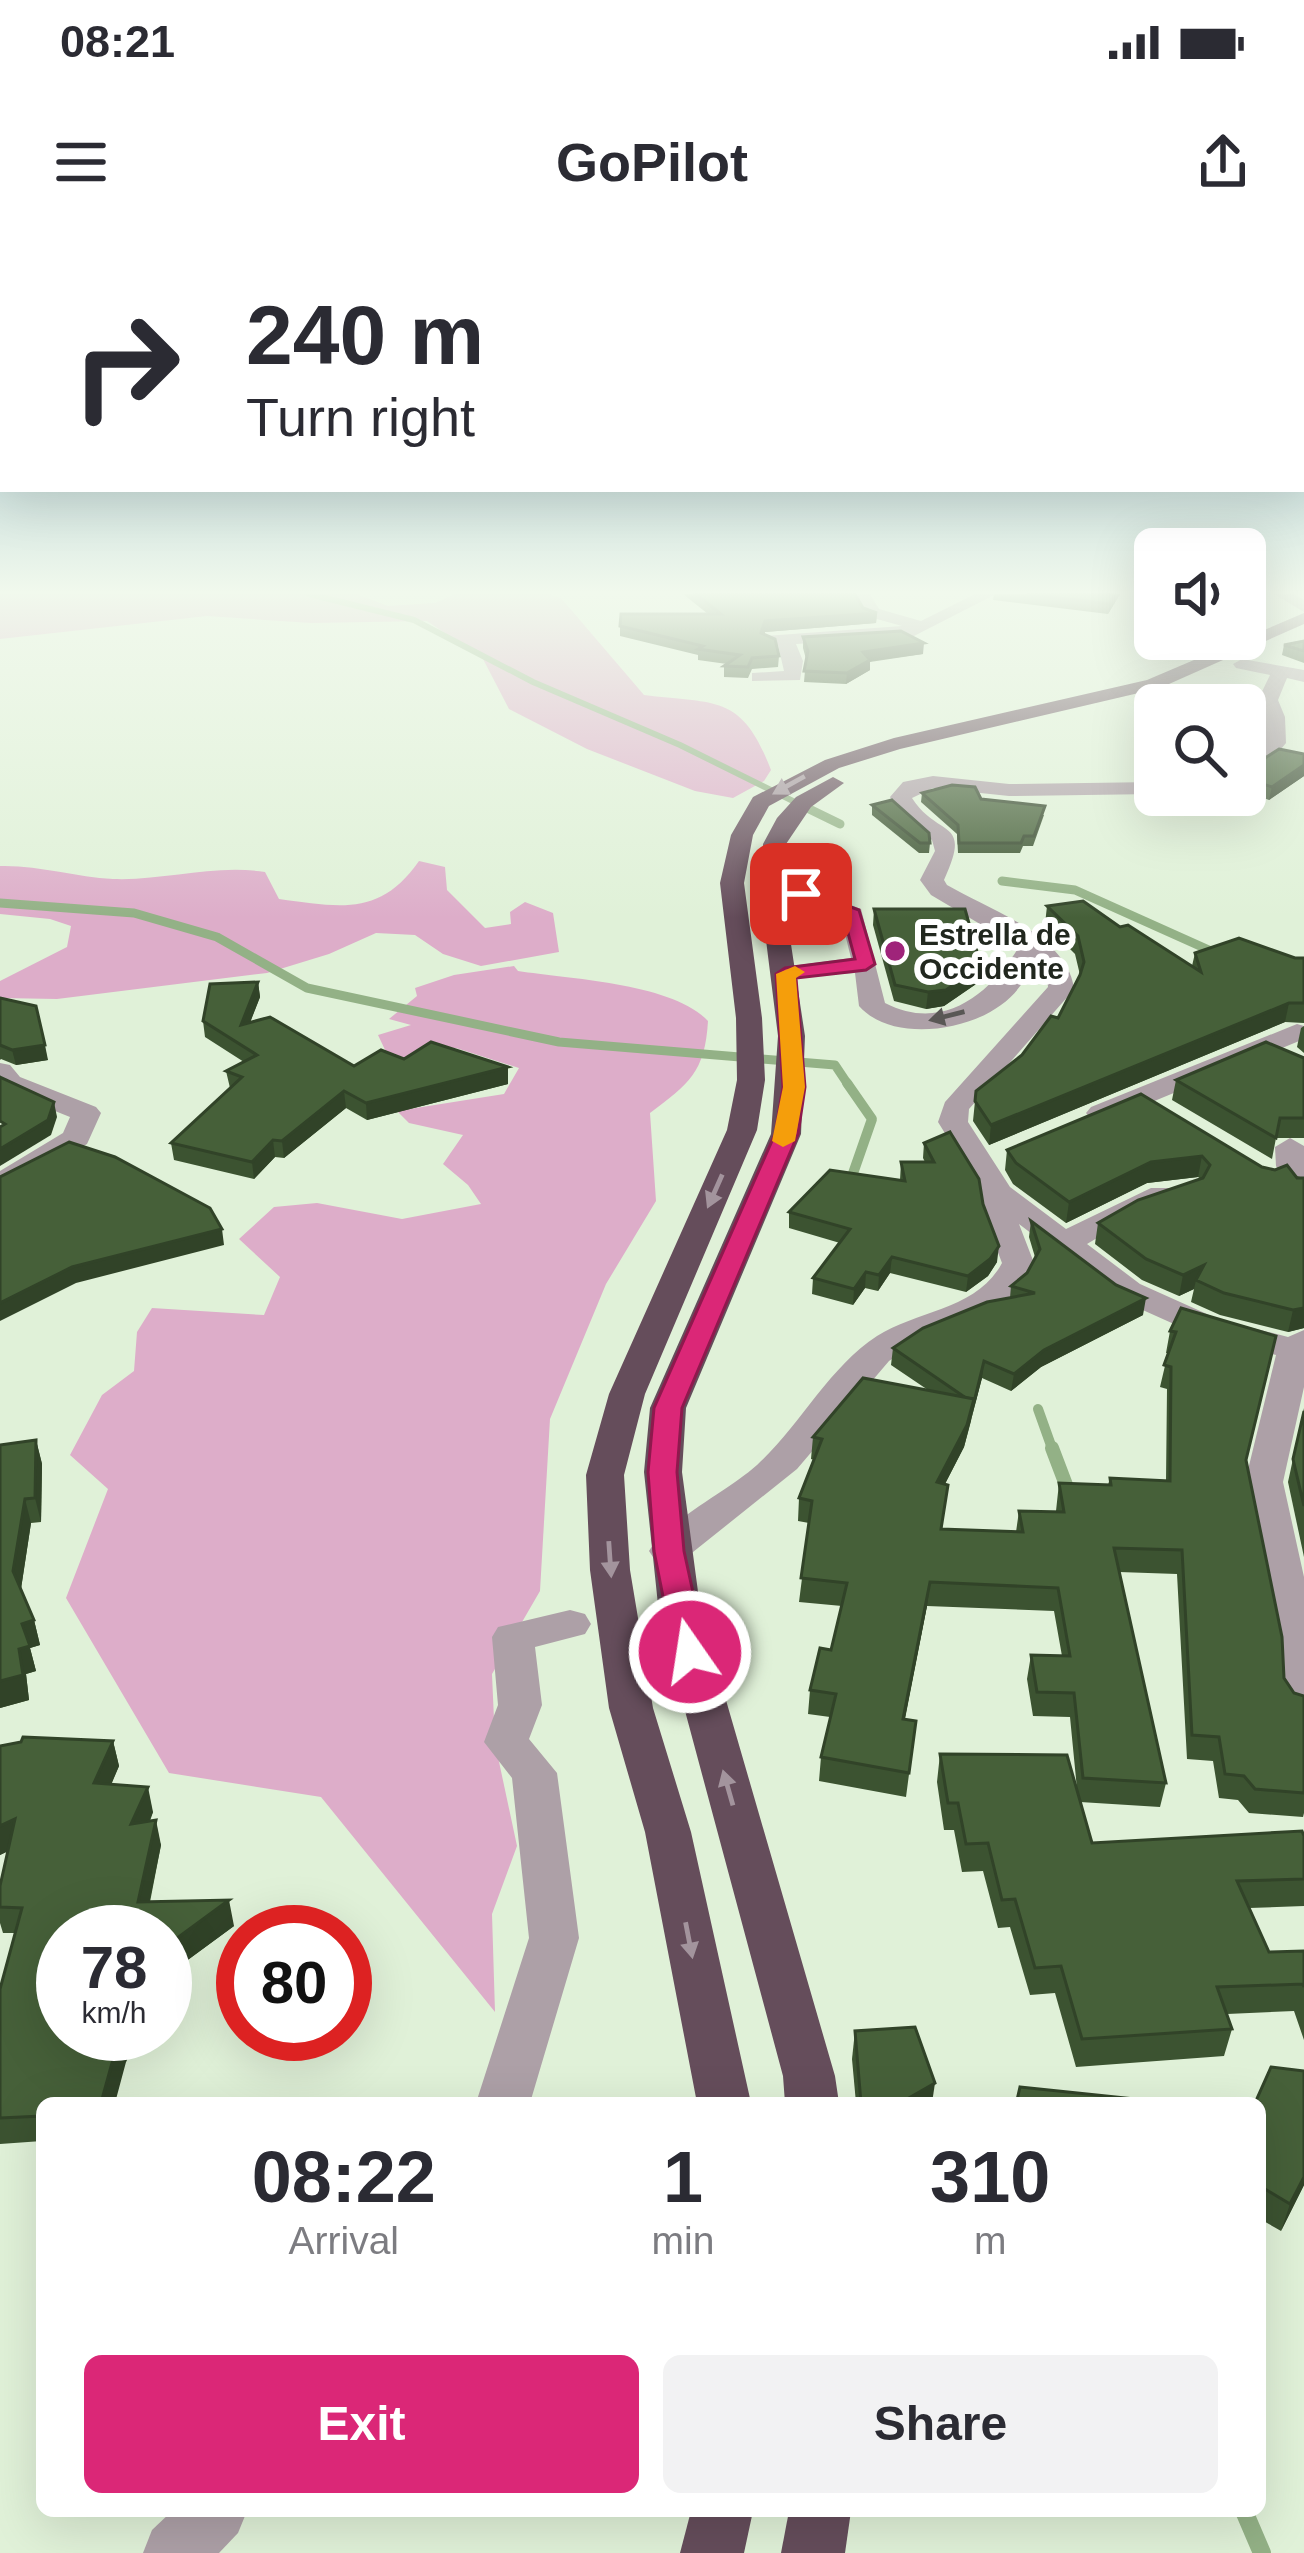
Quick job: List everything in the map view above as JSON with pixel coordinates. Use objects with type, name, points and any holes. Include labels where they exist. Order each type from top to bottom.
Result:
[{"type":"highway","points":[[723,2097],[668,1832],[631,1708],[610,1570],[605,1475],[627,1394],[742,1130],[751,1080],[749,1018],[732,883],[752,813],[787,784],[894,744],[1076,702]]},
{"type":"highway","points":[[811,2097],[680,1614],[663,1472],[668,1408],[786,1134],[794,1087],[770,858],[784,821],[806,799],[857,772],[1133,702]]},
{"type":"highway","points":[[712,2553],[721,2517]]},
{"type":"highway","points":[[813,2553],[819,2517]]},
{"type":"street","points":[[1266,755],[1276,743],[1269,702]]},
{"type":"street","points":[[1134,788],[1009,790],[933,782],[911,787],[901,797],[908,809],[943,837],[946,851],[932,880],[939,890],[1034,945],[1058,966],[1061,988],[955,1108],[953,1121],[1065,1246],[1128,1291],[1206,1326],[1300,1344],[1264,1482],[1304,1702]]},
{"type":"street","points":[[769,882],[863,916],[872,1006],[885,1016],[910,1021],[952,1017],[992,999],[1008,986],[1034,945]]},
{"type":"street","points":[[785,974],[866,964]]},
{"type":"street","points":[[873,991],[904,972]]},
{"type":"street","points":[[1079,1122],[1298,1032]]},
{"type":"street","points":[[1263,1046],[1304,1067]]},
{"type":"street","points":[[0,1050],[0,1061]]},
{"type":"street","points":[[0,1071],[10,1083],[86,1113],[76,1138],[0,1184]]},
{"type":"street","points":[[1138,1096],[1174,1118]]},
{"type":"street","points":[[1290,1148],[1291,1166],[1304,1187]]},
{"type":"street","points":[[669,1551],[750,1491],[797,1448],[868,1362],[891,1343],[978,1305],[1010,1285],[1018,1263],[1001,1218],[993,1171]]},
{"type":"street","points":[[1065,1246],[1112,1214],[1187,1188]]},
{"type":"street","points":[[505,2097],[554,1938],[534,1774],[506,1742],[520,1705],[514,1637],[570,1624]]},
{"type":"street","points":[[175,2553],[210,2517]]},
{"type":"shaded area","points":[[505,702],[709,703],[724,707],[749,727],[771,770],[764,781],[733,798],[695,791],[587,749],[509,709]]},
{"type":"shaded area","points":[[419,861],[445,867],[447,890],[485,928],[511,924],[510,912],[525,902],[553,913],[559,952],[481,966],[443,954],[415,935],[376,933],[267,973],[57,999],[0,998],[0,981],[67,947],[71,926],[0,914],[0,866],[113,879],[227,870],[265,872],[279,899],[340,905],[374,900],[389,892]]},
{"type":"shaded area","points":[[514,966],[518,971],[591,980],[671,998],[708,1021],[699,1065],[675,1094],[650,1113],[656,1201],[606,1284],[550,1419],[540,1591],[492,1674],[495,1743],[517,1846],[492,1914],[495,2012],[321,1797],[169,1773],[66,1598],[108,1489],[70,1455],[102,1395],[134,1371],[137,1332],[152,1308],[264,1315],[280,1277],[239,1239],[274,1207],[317,1203],[402,1219],[481,1204],[468,1185],[443,1164],[463,1135],[409,1123],[397,1111],[504,1094],[519,1068],[456,1048],[408,1067],[387,1054],[378,1035],[411,1025],[389,1019],[417,996],[415,988],[454,975]]},
{"type":"building","points":[[1279,749],[1304,754],[1304,765],[1272,787],[1266,785],[1266,757]]},
{"type":"building","points":[[952,785],[975,787],[981,799],[1045,806],[1034,836],[1024,836],[1021,843],[959,843],[958,825],[922,793]]},
{"type":"building","points":[[892,800],[929,833],[930,843],[920,843],[872,805]]},
{"type":"building","points":[[1083,901],[1201,972],[1195,953],[1239,938],[1304,958],[1304,1003],[1289,1003],[991,1125],[975,1101],[976,1091],[1022,1055],[1051,1016],[1058,1018],[1084,962],[1078,936],[1047,906]]},
{"type":"building","points":[[874,909],[965,909],[981,966],[946,990],[928,992],[895,985]]},
{"type":"building","points":[[258,982],[241,1025],[270,1017],[354,1066],[381,1050],[404,1059],[431,1042],[508,1067],[366,1103],[344,1091],[282,1141],[273,1140],[252,1162],[171,1143],[242,1077],[226,1071],[257,1055],[203,1021],[210,984]]},
{"type":"building","points":[[0,998],[36,1006],[45,1045],[12,1050],[0,1045]]},
{"type":"building","points":[[1266,1042],[1304,1058],[1304,1118],[1280,1118],[1276,1138],[1176,1080]]},
{"type":"building","points":[[0,1077],[54,1102],[48,1120],[0,1149],[0,1127],[5,1124],[0,1121]]},
{"type":"building","points":[[1141,1094],[1262,1167],[1275,1170],[1287,1165],[1297,1178],[1304,1178],[1304,1308],[1293,1310],[1224,1293],[1196,1280],[1204,1265],[1183,1275],[1146,1259],[1098,1223],[1138,1200],[1203,1178],[1210,1165],[1202,1156],[1151,1162],[1069,1202],[1016,1163],[1007,1150]]},
{"type":"building","points":[[950,1132],[979,1179],[999,1246],[990,1259],[968,1276],[892,1257],[879,1275],[866,1272],[854,1289],[813,1278],[850,1229],[789,1212],[830,1170],[905,1181],[901,1162],[934,1162],[924,1143]]},
{"type":"building","points":[[69,1142],[115,1157],[210,1208],[222,1229],[72,1267],[0,1303],[0,1177]]},
{"type":"building","points":[[1031,1221],[1116,1285],[1146,1298],[1044,1350],[1014,1374],[984,1361],[974,1402],[893,1348],[923,1328],[987,1302],[1035,1293],[1011,1286],[1027,1273],[1040,1249]]},
{"type":"building","points":[[1181,1308],[1276,1336],[1246,1460],[1282,1637],[1284,1678],[1294,1693],[1304,1696],[1304,1793],[1255,1789],[1244,1776],[1225,1774],[1219,1737],[1192,1735],[1182,1550],[1114,1548],[1166,1783],[1083,1778],[1074,1693],[1037,1692],[1031,1655],[1070,1656],[1058,1588],[930,1582],[903,1719],[916,1721],[909,1773],[821,1757],[836,1694],[810,1690],[820,1648],[831,1650],[847,1583],[801,1578],[812,1501],[799,1498],[822,1439],[813,1437],[863,1378],[974,1399],[967,1425],[937,1482],[948,1485],[941,1529],[1023,1532],[1019,1511],[1064,1512],[1059,1483],[1111,1485],[1110,1478],[1170,1481],[1171,1367],[1164,1365],[1176,1332],[1170,1331]]},
{"type":"building","points":[[1304,1411],[1304,1506],[1293,1459]]},
{"type":"building","points":[[36,1440],[35,1498],[25,1499],[13,1571],[34,1620],[22,1624],[30,1646],[19,1649],[23,1675],[0,1681],[0,1445]]},
{"type":"building","points":[[23,1737],[113,1741],[94,1783],[148,1787],[131,1824],[156,1820],[138,1902],[229,1900],[216,1905],[192,1927],[192,1905],[36,1905],[36,2061],[113,2061],[103,2097],[36,2097],[36,2116],[0,2118],[0,1989],[22,1908],[0,1907],[15,1819],[0,1826],[0,1746],[21,1742]]},
{"type":"building","points":[[940,1754],[1067,1755],[1092,1843],[1302,1831],[1304,1879],[1237,1881],[1269,1952],[1304,1951],[1304,1987],[1217,1987],[1232,2029],[1082,2039],[1061,1966],[1035,1968],[1015,1899],[1002,1900],[988,1843],[966,1844],[958,1803],[948,1803]]},
{"type":"building","points":[[915,2027],[935,2083],[910,2097],[860,2097],[855,2031]]},
{"type":"building","points":[[1271,2067],[1304,2071],[1304,2177],[1290,2204],[1266,2190],[1266,2097],[1258,2097]]},
{"type":"building","points":[[1020,2087],[1116,2097],[1018,2097]]},
{"type":"waterway","points":[[580,702],[807,808]]},
{"type":"waterway","points":[[801,805],[840,824]]},
{"type":"waterway","points":[[1002,881],[1075,890],[1220,955]]},
{"type":"waterway","points":[[0,903],[134,913],[217,937],[307,988],[559,1042],[835,1065],[847,1083]]},
{"type":"waterway","points":[[847,1083],[872,1119],[850,1182]]},
{"type":"waterway","points":[[1038,1409],[1053,1451]]},
{"type":"waterway","points":[[1052,1448],[1071,1498]]},
{"type":"waterway","points":[[1247,2517],[1262,2553]]},
{"type":"slow traffic","points":[[783,1141],[794,1087],[785,974],[795,972]]},
{"type":"place","name":"Estrella de Occidente","points":[[895,951]]},
{"type":"route","points":[[690,1652],[669,1551],[663,1472],[668,1408],[786,1134],[794,1087],[785,974],[866,964],[852,914],[801,894]]}]
